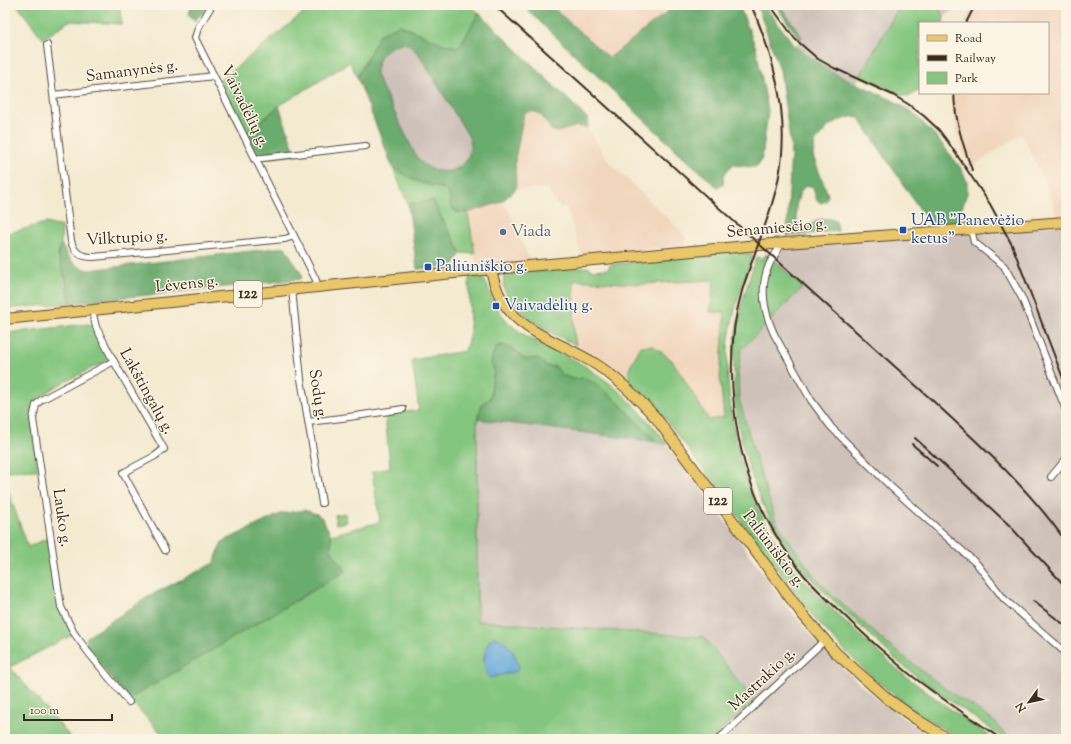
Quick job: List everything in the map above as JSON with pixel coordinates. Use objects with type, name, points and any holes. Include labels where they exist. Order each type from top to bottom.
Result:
[{"type":"main road","name":"Senamiesčio g.","points":[[491,269],[780,243],[1066,222]]},
{"type":"main road","name":"Lėvens g.","points":[[5,319],[491,269]]},
{"type":"main road","name":"Paliūniškio g.","points":[[491,269],[497,292],[517,320],[532,331],[578,354],[613,376],[631,391],[656,418],[803,615],[850,666],[888,699],[948,739]]},
{"type":"street","name":"Vaivadėlių g.","points":[[212,5],[198,28],[195,38],[254,159],[316,280],[317,286]]},
{"type":"street","name":"Vilktupio g.","points":[[47,45],[71,241],[76,252],[80,255],[93,257],[285,239],[294,236]]},
{"type":"street","name":"Samanynės g.","points":[[53,95],[214,76]]},
{"type":"street","points":[[254,159],[366,146]]},
{"type":"street","points":[[971,229],[974,242],[1004,266],[1022,298],[1066,410]]},
{"type":"street","points":[[780,243],[780,246],[773,257],[765,276],[762,291],[765,307],[769,323],[774,334],[811,400],[831,427],[887,483],[977,564],[1004,599],[1066,653]]},
{"type":"street","name":"Sodų g.","points":[[292,289],[301,379],[322,503]]},
{"type":"street","name":"Lakštingalų g.","points":[[92,310],[96,327],[164,449],[155,456],[123,473],[165,550]]},
{"type":"street","name":"Lauko g.","points":[[114,361],[41,400],[36,405],[33,419],[61,607],[74,633],[84,647],[129,702]]},
{"type":"street","points":[[308,422],[403,409]]},
{"type":"street","points":[[1051,477],[1066,459]]},
{"type":"street","name":"Mastrakio g.","points":[[719,739],[825,640]]},
{"type":"shaded area","points":[[550,5],[676,5],[609,58]]},
{"type":"shaded area","points":[[780,5],[904,5],[898,9],[856,84],[830,71],[795,46],[802,37]]},
{"type":"shaded area","points":[[937,5],[957,5],[955,9],[944,17]]},
{"type":"shaded area","points":[[972,5],[1066,5],[1066,216],[1057,217],[1045,181],[1022,134],[969,167],[957,134],[954,117],[952,94],[1049,94],[1049,22],[965,22]]},
{"type":"shaded area","points":[[404,43],[410,45],[420,56],[469,137],[469,152],[462,164],[454,170],[441,172],[431,170],[421,163],[416,156],[376,75],[376,67],[383,53],[396,44]]},
{"type":"shaded area","points":[[530,111],[538,113],[551,130],[558,132],[577,126],[587,128],[609,162],[683,233],[686,238],[684,245],[582,256],[566,207],[560,207],[553,200],[548,188],[516,189],[515,159],[524,113]]},
{"type":"shaded area","points":[[501,202],[508,209],[530,260],[477,266],[468,213]]},
{"type":"shaded area","points":[[1066,224],[1066,739],[1012,739],[999,729],[996,723],[968,703],[958,698],[888,645],[814,576],[776,522],[739,399],[738,372],[741,350],[803,287],[775,263],[778,259],[776,257],[781,251],[789,246]]},
{"type":"shaded area","points":[[574,280],[639,284],[714,280],[710,312],[725,312],[720,378],[724,417],[709,420],[672,360],[628,375],[629,381],[608,364],[576,345],[574,334]]},
{"type":"shaded area","points":[[477,419],[667,444],[787,606],[824,650],[882,703],[935,739],[711,739],[754,701],[477,621]]},
{"type":"green space","points":[[17,5],[119,5],[122,24],[69,21],[43,39]]},
{"type":"green space","points":[[192,5],[210,5],[194,21],[189,14]]},
{"type":"green space","points":[[317,5],[471,5],[479,13],[459,47],[443,44],[400,25],[368,57],[357,77],[350,62],[279,106],[243,136],[217,83],[302,14]]},
{"type":"green space","points":[[522,5],[550,5],[609,58],[676,5],[739,5],[756,48],[768,111],[762,158],[758,165],[754,167],[734,165],[729,168],[724,175],[723,185],[717,187]]},
{"type":"green space","points":[[757,5],[764,5],[795,46],[830,71],[894,101],[912,112],[934,134],[960,167],[967,181],[967,193],[957,223],[931,226],[859,118],[854,116],[837,121],[828,127],[815,142],[813,156],[828,195],[826,201],[821,203],[817,201],[813,188],[807,185],[800,193],[796,207],[797,220],[800,225],[807,227],[818,220],[834,219],[837,224],[838,231],[787,236],[791,147],[780,70]]},
{"type":"green space","points":[[775,5],[780,5],[802,37],[800,40]]},
{"type":"green space","points":[[904,5],[937,5],[944,17],[943,22],[919,22],[919,91],[910,96],[900,95],[860,76],[898,9]]},
{"type":"green space","points":[[479,13],[589,120],[587,128],[577,126],[558,132],[551,130],[543,118],[537,113],[524,113],[515,159],[516,189],[501,202],[468,213],[456,212],[450,205],[448,194],[443,189],[421,183],[393,168],[357,77],[380,34],[400,25],[443,44],[459,47]],"holes":[[[404,43],[410,45],[420,56],[469,137],[470,148],[467,158],[462,165],[454,170],[435,170],[425,165],[416,156],[376,75],[380,57],[388,49],[398,44]]]},
{"type":"green space","points":[[279,106],[296,155],[254,159],[243,136]]},
{"type":"green space","points":[[393,168],[421,183],[443,189],[448,194],[450,205],[456,212],[468,213],[475,254],[461,253],[433,201],[408,204]]},
{"type":"green space","points":[[433,200],[439,214],[461,253],[453,266],[417,269],[408,204]]},
{"type":"green space","points":[[45,223],[62,227],[61,244],[58,255],[71,303],[5,309],[5,231],[6,234]]},
{"type":"green space","points":[[61,244],[75,264],[89,270],[285,247],[302,275],[301,279],[71,303],[58,255]]},
{"type":"green space","points":[[739,250],[753,255],[739,297],[731,328],[727,360],[729,393],[740,459],[745,476],[767,526],[786,557],[800,575],[839,615],[903,674],[994,739],[967,740],[954,736],[902,701],[868,673],[806,608],[662,414],[629,381],[628,376],[630,367],[641,346],[653,346],[672,360],[709,420],[724,417],[720,378],[725,312],[710,312],[714,280],[639,284],[574,280],[574,334],[576,345],[529,319],[509,299],[504,288],[504,276],[509,273],[586,267],[592,270],[608,269],[609,266],[613,264],[684,258],[702,254]]},
{"type":"green space","points":[[766,254],[803,287],[741,350],[738,372],[739,399],[776,522],[814,576],[835,597],[888,645],[958,698],[968,703],[996,723],[999,729],[1012,739],[1005,739],[925,683],[894,658],[810,578],[790,552],[773,525],[759,496],[748,466],[736,404],[734,372],[735,339],[738,318],[756,257],[763,259]]},
{"type":"green space","points":[[469,275],[481,277],[485,281],[493,301],[511,325],[535,341],[578,362],[605,380],[627,398],[667,444],[658,442],[617,401],[599,386],[584,378],[572,379],[561,374],[555,366],[547,366],[538,358],[524,359],[516,351],[494,369],[490,399],[483,403],[477,419],[477,621],[704,637],[754,701],[711,739],[157,739],[162,734],[129,699],[346,571],[331,550],[331,535],[380,522],[372,472],[390,467],[385,415],[419,410],[412,360],[465,351],[470,333]]},
{"type":"green space","points":[[88,324],[96,327],[112,358],[57,386],[38,399],[32,406],[31,414],[38,470],[5,471],[5,335],[7,333]]},
{"type":"green space","points":[[498,345],[506,346],[512,349],[524,359],[538,358],[547,366],[555,366],[561,374],[572,379],[584,378],[599,386],[617,401],[658,442],[477,419],[483,403],[490,399],[494,370],[491,363],[493,354]]},
{"type":"green space","points":[[5,482],[28,547],[48,538],[56,601],[72,635],[10,667],[72,739],[7,739],[5,734]]},
{"type":"green space","points":[[304,510],[317,514],[322,518],[331,535],[331,550],[346,571],[129,699],[85,647],[87,637],[151,595],[214,563],[222,542],[280,514]]},
{"type":"green space","points":[[345,513],[347,522],[336,524],[335,515]]},
{"type":"water","points":[[494,637],[507,644],[513,652],[519,666],[518,670],[514,672],[489,678],[486,674],[484,656],[487,645]]},
{"type":"railway","points":[[494,5],[968,433],[1020,485],[1052,522],[1066,542]]},
{"type":"railway","points":[[751,5],[760,26],[774,69],[783,136],[782,159],[775,195],[738,305],[732,348],[734,406],[737,429],[748,474],[756,496],[777,536],[789,556],[815,587],[866,636],[907,672],[1001,739]]},
{"type":"railway","points":[[770,5],[795,39],[818,59],[893,95],[924,116],[939,130],[990,204],[1012,245],[1066,386]]},
{"type":"railway","points":[[966,22],[975,5]]},
{"type":"railway","points":[[954,94],[958,123],[972,170]]},
{"type":"railway","points":[[915,438],[1009,525],[1066,587]]},
{"type":"railway","points":[[912,444],[937,466]]},
{"type":"railway","points":[[1033,601],[1066,626]]},
{"type":"place","name":"UAB \"Panevėžio ketus\"","points":[[903,230]]},
{"type":"place","name":"Viada","points":[[503,232]]},
{"type":"place","name":"Paliūniškio g.","points":[[428,267]]},
{"type":"place","name":"Vaivadėlių g.","points":[[496,306]]}]
